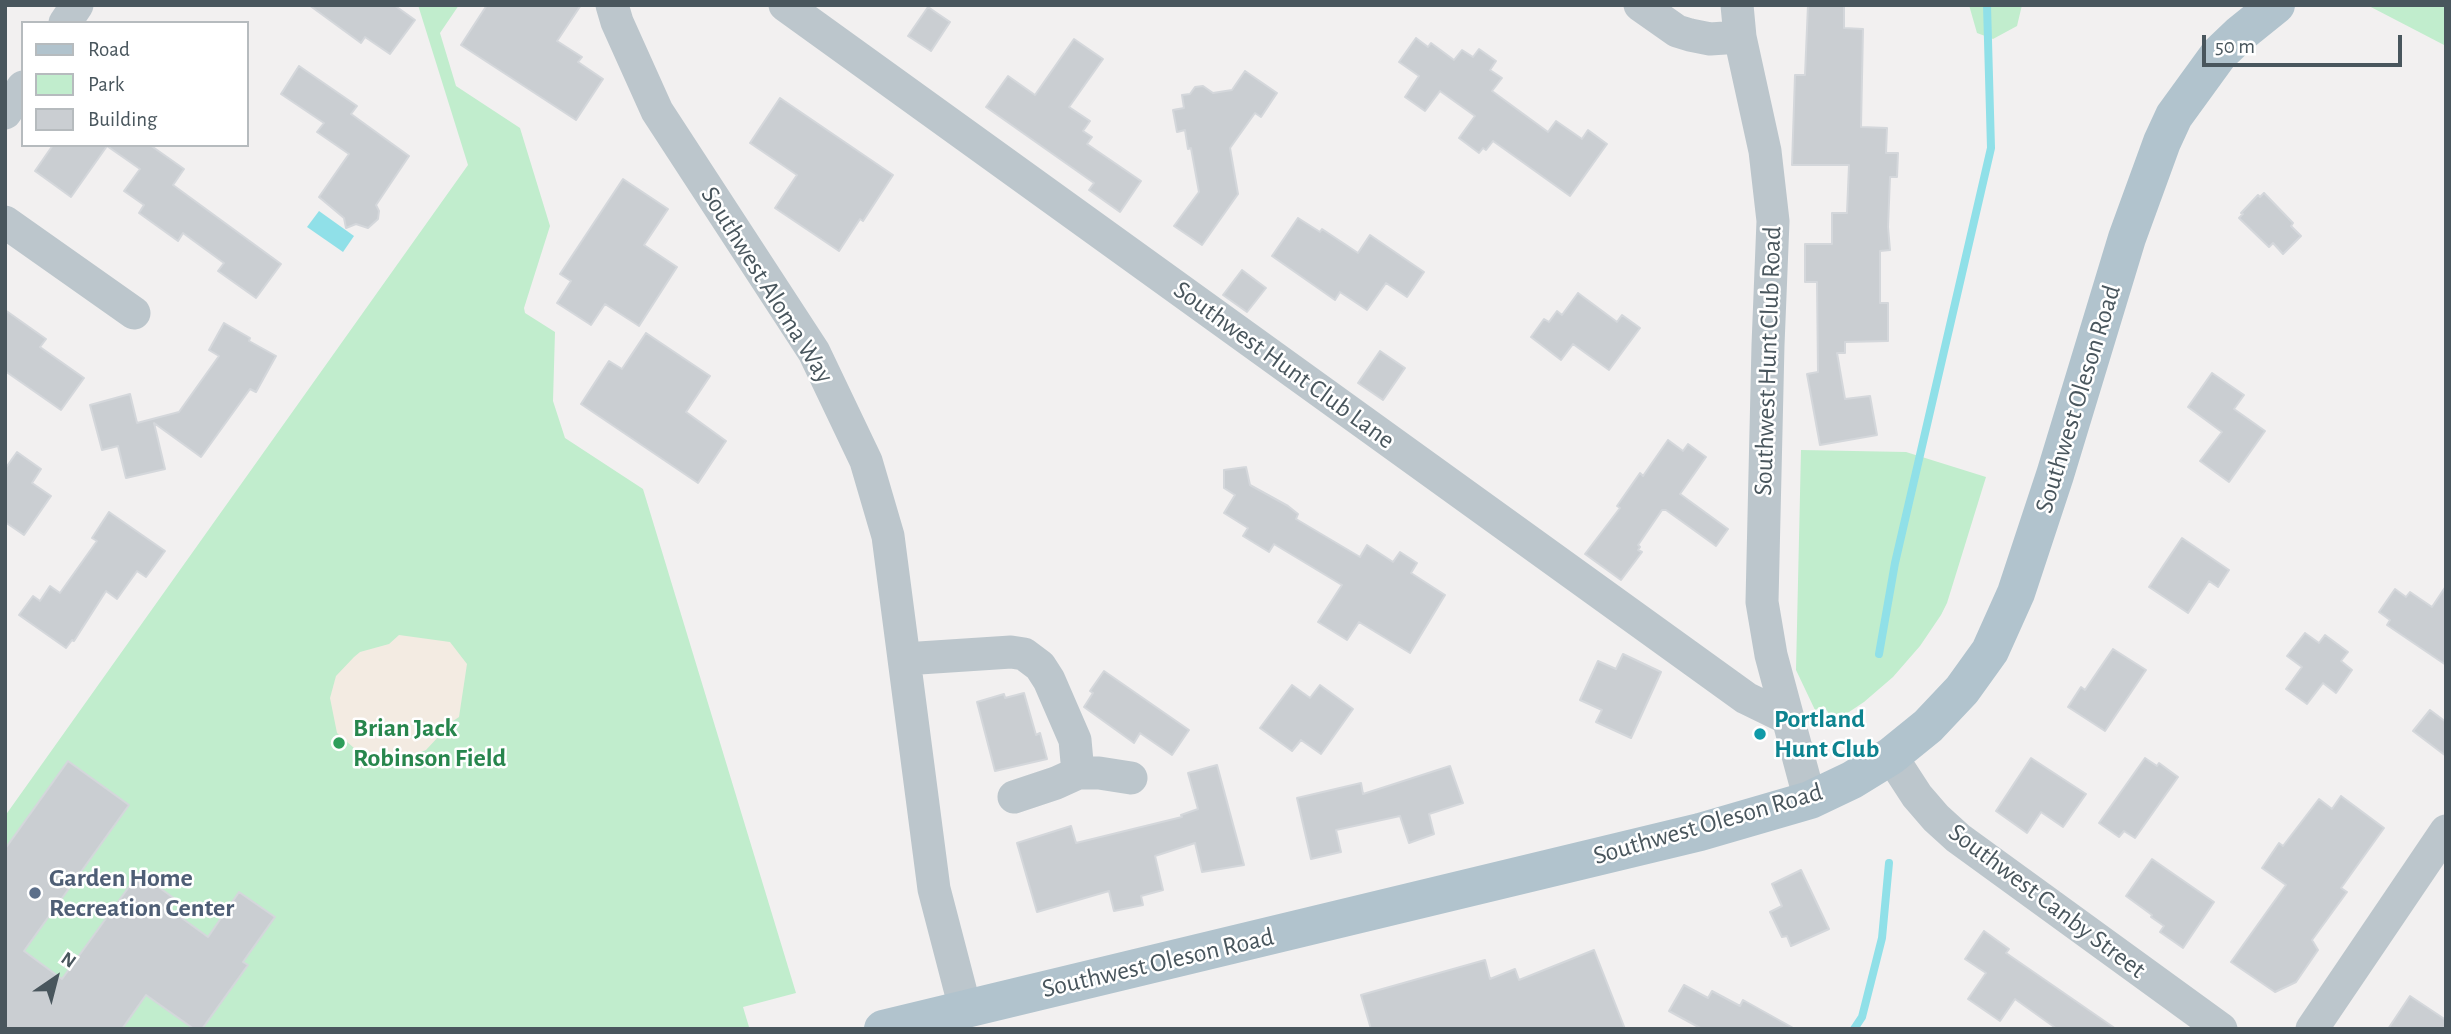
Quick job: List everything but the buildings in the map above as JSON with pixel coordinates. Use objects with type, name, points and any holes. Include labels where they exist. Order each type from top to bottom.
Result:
[{"type":"main road","name":"Southwest Oleson Road","points":[[883,1029],[1700,832],[1810,800],[1852,780],[1891,756],[1928,726],[1962,690],[1990,651],[2016,593],[2127,239],[2162,142],[2175,116],[2219,54],[2276,5]]},
{"type":"street","points":[[66,21],[77,5]]},
{"type":"street","name":"Southwest Aloma Way","points":[[612,5],[657,111],[814,352],[866,461],[888,536],[934,888],[965,1008]]},
{"type":"street","name":"Southwest Hunt Club Lane","points":[[785,5],[1746,698],[1787,718]]},
{"type":"street","points":[[1640,5],[1684,33],[1710,39],[1738,21]]},
{"type":"street","name":"Southwest Hunt Club Road","points":[[1738,21],[1765,151],[1773,221],[1762,602],[1771,654],[1787,718]]},
{"type":"street","points":[[5,113],[21,90]]},
{"type":"street","points":[[5,222],[134,313]]},
{"type":"street","points":[[904,659],[1011,652],[1024,654],[1040,666],[1049,680],[1075,740],[1077,772]]},
{"type":"street","points":[[1787,718],[1810,800]]},
{"type":"street","name":"Southwest Canby Street","points":[[1891,756],[1917,796],[1958,838],[2221,1029]]},
{"type":"street","points":[[1014,797],[1056,783],[1077,772],[1131,778]]},
{"type":"street","points":[[2312,1029],[2446,831]]},
{"type":"green space","name":"Garden Home Recreation Center","points":[[418,5],[459,5],[440,33],[456,86],[520,128],[550,226],[524,308],[525,313],[555,332],[553,401],[565,438],[643,489],[796,993],[743,1007],[749,1027],[743,1029],[5,1029],[5,816],[468,165]]},
{"type":"green space","points":[[1969,5],[2022,5],[2017,26],[1993,39],[1977,33]]},
{"type":"green space","points":[[2367,5],[2446,5],[2446,46]]},
{"type":"green space","points":[[1801,450],[1906,452],[1986,477],[1941,615],[1920,646],[1893,677],[1864,702],[1834,722],[1824,706],[1815,710],[1796,670]]},
{"type":"sand","points":[[399,635],[450,642],[467,664],[459,717],[426,750],[378,761],[363,756],[337,733],[330,698],[336,676],[354,657],[360,652],[389,644]]},
{"type":"water","points":[[319,211],[354,236],[343,252],[307,227]]},
{"type":"waterway","points":[[1879,654],[1895,563],[1991,148],[1987,5]]},
{"type":"waterway","points":[[1854,1029],[1862,1017],[1882,938],[1889,863]]},
{"type":"place","name":"Portland Hunt Club","points":[[1760,734]]},
{"type":"place","name":"Brian Jack Robinson Field","points":[[339,743]]},
{"type":"place","name":"Garden Home Recreation Center","points":[[35,893]]}]
